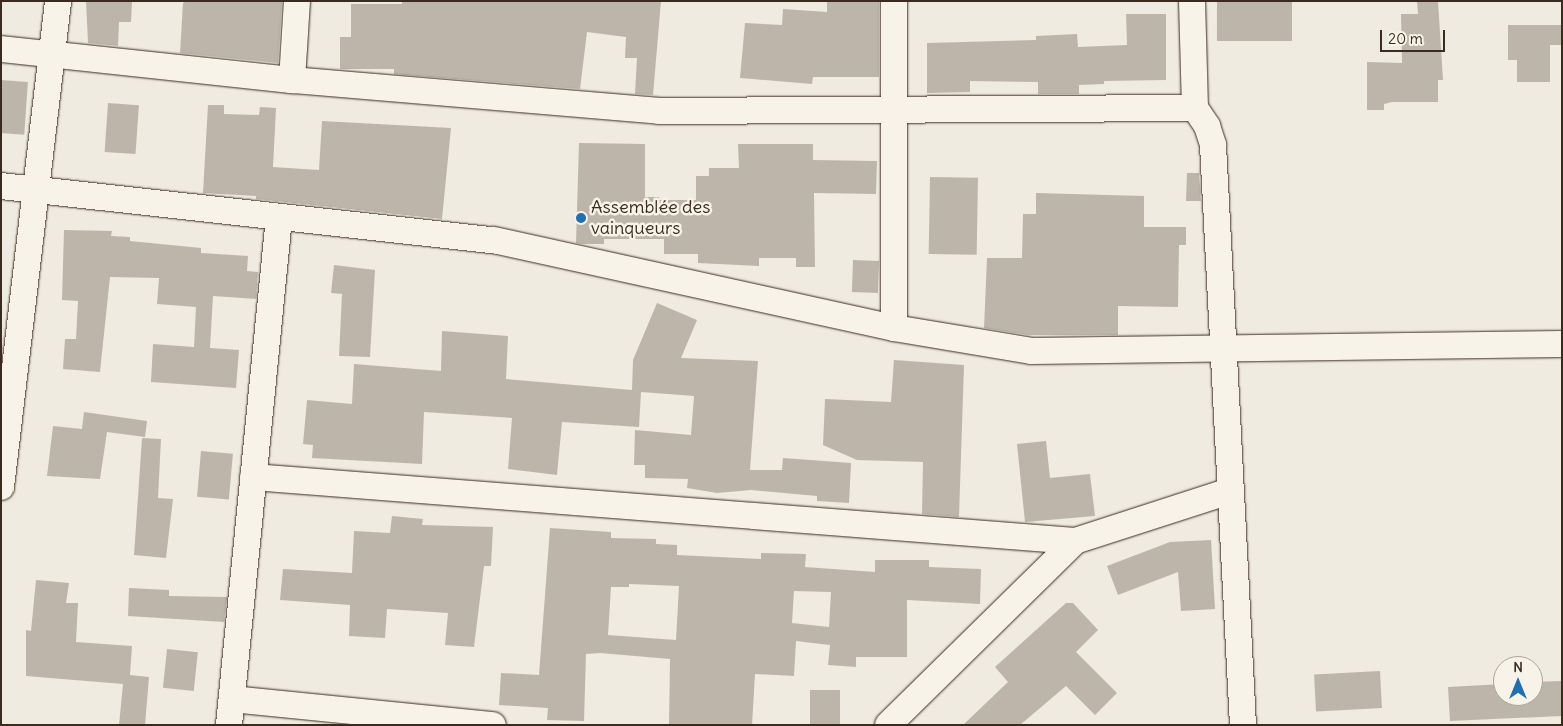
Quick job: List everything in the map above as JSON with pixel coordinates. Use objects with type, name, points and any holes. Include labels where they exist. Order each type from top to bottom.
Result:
[{"type":"street","points":[[1,487],[3,450],[53,56],[58,1]]},
{"type":"street","points":[[292,80],[298,1]]},
{"type":"street","points":[[894,1],[894,328]]},
{"type":"street","points":[[1192,1],[1194,108],[1207,126],[1213,145],[1221,348],[1243,725]]},
{"type":"street","points":[[1,49],[292,80],[659,111],[894,112],[1194,108]]},
{"type":"street","points":[[1,186],[279,218],[494,240],[894,328],[1031,351],[1562,344]]},
{"type":"street","points":[[229,725],[248,565],[253,476],[279,218]]},
{"type":"street","points":[[253,476],[1075,541],[1230,491]]},
{"type":"street","points":[[888,725],[1075,541]]},
{"type":"street","points":[[232,698],[493,725]]},
{"type":"building","points":[[86,1],[132,1],[131,22],[119,22],[118,46],[88,43]]},
{"type":"building","points":[[186,1],[282,1],[278,63],[180,53],[183,3]]},
{"type":"building","points":[[402,1],[661,1],[653,95],[635,94],[637,58],[625,58],[626,37],[587,32],[580,89],[394,74],[394,69],[340,69],[340,37],[351,37],[351,4],[402,4]]},
{"type":"building","points":[[827,1],[879,1],[879,77],[813,77],[812,84],[740,78],[745,23],[782,25],[783,9],[827,12]]},
{"type":"building","points":[[1217,1],[1292,1],[1292,41],[1217,41]]},
{"type":"building","points":[[1417,1],[1438,1],[1443,80],[1438,80],[1438,102],[1392,102],[1384,104],[1384,110],[1367,110],[1367,62],[1402,63],[1401,14],[1418,14]]},
{"type":"building","points":[[1126,14],[1166,14],[1166,80],[1104,81],[1104,84],[1079,85],[1079,94],[1038,94],[1038,82],[970,81],[970,92],[927,93],[927,43],[1036,40],[1036,36],[1077,34],[1078,47],[1127,45]]},
{"type":"building","points":[[1508,25],[1562,25],[1562,45],[1550,45],[1550,82],[1517,82],[1517,60],[1508,60]]},
{"type":"building","points":[[1,80],[28,82],[24,135],[1,133]]},
{"type":"building","points":[[108,103],[139,105],[136,154],[105,152]]},
{"type":"building","points":[[208,105],[224,105],[224,114],[259,115],[260,107],[276,108],[273,167],[319,170],[322,121],[451,128],[442,219],[256,199],[256,196],[203,193]]},
{"type":"building","points":[[579,143],[645,144],[645,197],[659,197],[659,200],[696,200],[696,176],[709,176],[709,168],[739,168],[738,144],[813,144],[813,160],[877,161],[876,194],[814,193],[815,267],[796,267],[796,258],[759,258],[759,266],[698,263],[698,254],[664,254],[664,239],[604,239],[604,244],[576,243]]},
{"type":"building","points":[[1187,173],[1199,173],[1201,201],[1186,201]]},
{"type":"building","points":[[930,177],[978,178],[977,255],[929,254]]},
{"type":"building","points":[[1036,193],[1144,196],[1144,227],[1186,227],[1186,245],[1179,245],[1178,307],[1118,306],[1118,335],[1028,335],[984,328],[987,258],[1022,258],[1023,214],[1036,214]]},
{"type":"building","points":[[64,230],[112,231],[111,236],[130,237],[130,241],[201,248],[201,253],[248,256],[247,271],[258,272],[256,299],[213,296],[210,348],[239,350],[236,388],[151,382],[153,344],[194,347],[196,307],[157,304],[159,278],[110,277],[100,372],[63,369],[65,339],[76,339],[78,301],[62,300]]},
{"type":"building","points":[[853,260],[879,261],[878,293],[852,292]]},
{"type":"building","points":[[334,265],[375,270],[370,357],[339,356],[342,294],[331,293]]},
{"type":"building","points":[[657,303],[697,320],[681,358],[758,361],[750,470],[782,470],[783,458],[851,463],[849,503],[817,501],[817,496],[751,490],[717,493],[687,488],[688,479],[645,478],[645,465],[634,465],[635,430],[691,435],[694,396],[641,392],[639,427],[562,422],[557,475],[508,469],[512,418],[424,412],[422,464],[312,458],[313,445],[303,444],[307,400],[352,404],[354,364],[441,371],[442,331],[508,336],[506,379],[632,390],[633,360]]},
{"type":"building","points":[[894,360],[964,365],[959,517],[922,514],[923,462],[857,460],[823,445],[825,399],[891,402]]},
{"type":"building","points":[[84,412],[147,421],[145,437],[107,432],[100,479],[47,476],[53,426],[82,429]]},
{"type":"building","points":[[142,438],[161,439],[158,498],[173,499],[166,558],[134,555]]},
{"type":"building","points":[[1046,441],[1050,478],[1090,474],[1095,516],[1025,522],[1017,444]]},
{"type":"building","points":[[201,451],[233,454],[229,500],[197,497]]},
{"type":"building","points":[[392,516],[423,519],[422,525],[493,527],[491,566],[484,566],[474,647],[445,645],[448,613],[387,609],[385,638],[349,636],[350,605],[280,600],[283,569],[352,573],[354,531],[390,533]]},
{"type":"building","points":[[550,528],[611,532],[611,538],[656,539],[656,544],[677,545],[677,555],[761,559],[761,553],[806,554],[805,567],[875,572],[875,560],[929,560],[929,567],[981,569],[980,604],[907,600],[907,657],[856,657],[856,667],[828,665],[830,645],[796,641],[794,676],[755,674],[752,725],[669,725],[670,659],[600,653],[586,654],[584,721],[547,720],[548,708],[499,705],[501,673],[539,675]],"holes":[[[629,584],[679,586],[676,640],[608,635],[611,587],[629,587]],[[794,591],[831,592],[829,627],[792,623]]]},
{"type":"building","points":[[1211,540],[1215,609],[1181,611],[1178,572],[1118,595],[1107,566],[1170,542]]},
{"type":"building","points":[[36,580],[69,583],[66,603],[78,603],[76,642],[132,646],[130,675],[149,677],[145,725],[119,725],[123,684],[26,676],[26,630],[31,631]]},
{"type":"building","points":[[129,588],[169,590],[169,596],[227,597],[224,622],[128,616]]},
{"type":"building","points":[[1066,603],[1073,603],[1098,630],[1076,652],[1117,693],[1095,715],[1066,686],[1020,725],[963,725],[1008,682],[995,667]]},
{"type":"building","points":[[167,649],[198,652],[194,691],[163,688]]},
{"type":"building","points":[[1380,671],[1382,708],[1316,711],[1314,674]]},
{"type":"building","points":[[1562,681],[1562,716],[1450,721],[1448,687],[1493,685],[1493,706],[1543,706],[1543,682]]},
{"type":"building","points":[[810,690],[840,690],[840,725],[810,725]]},
{"type":"place","name":"Assemblée des vainqueurs","points":[[581,218]]}]
